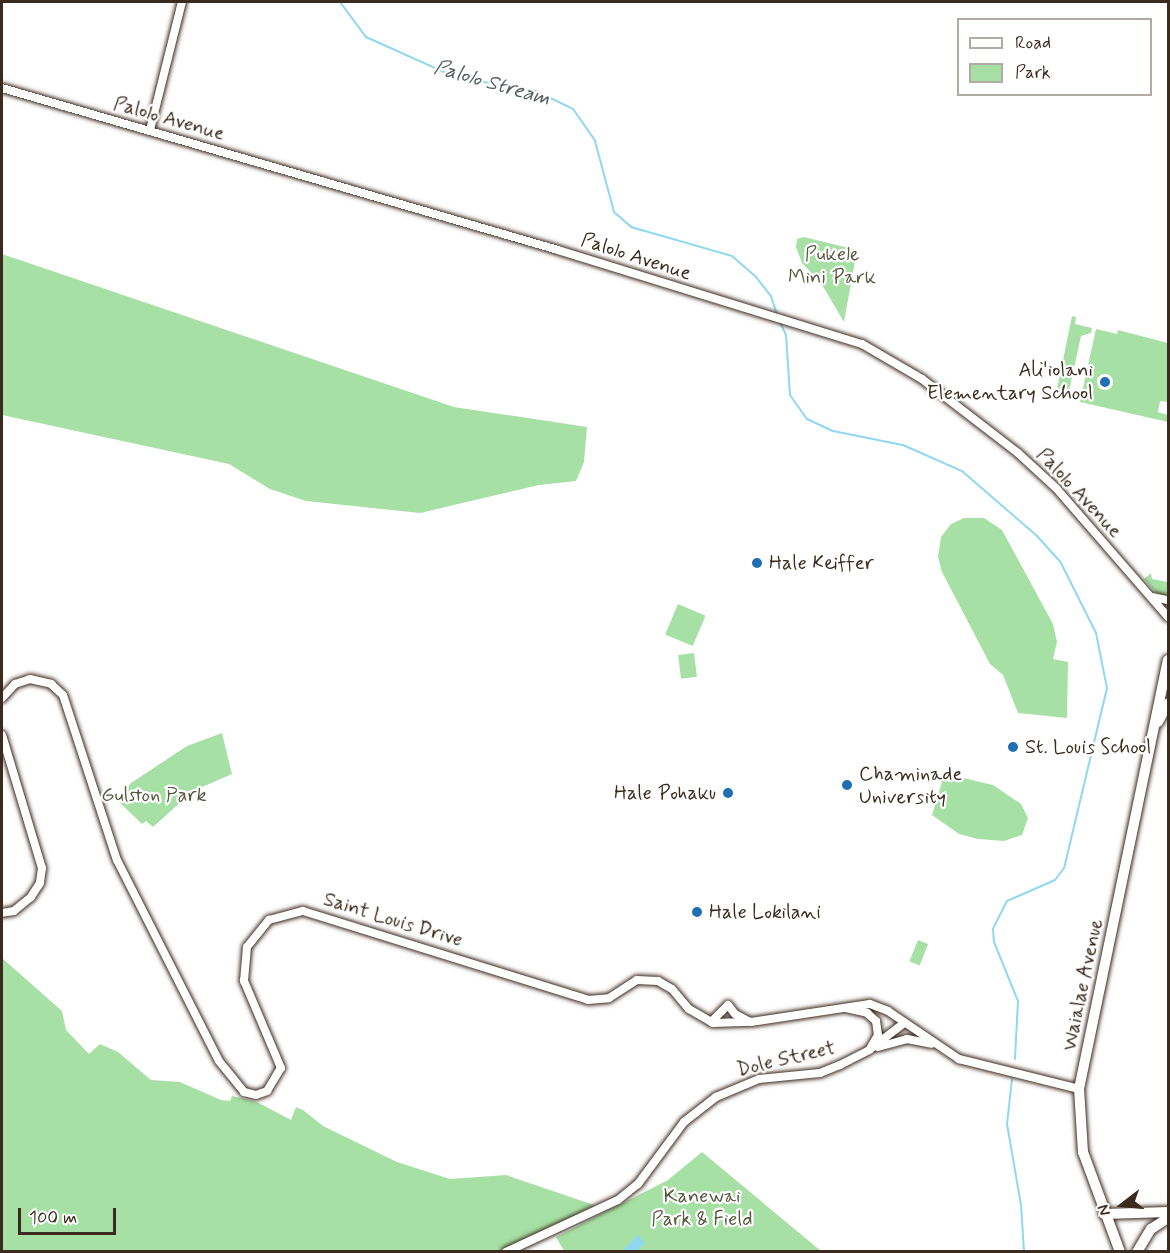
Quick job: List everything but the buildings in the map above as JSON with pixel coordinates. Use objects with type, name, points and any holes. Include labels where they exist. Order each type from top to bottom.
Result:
[{"type":"main road","name":"Waialae Avenue","points":[[1120,1251],[1104,1214],[1082,1144],[1079,1089],[1098,988],[1158,722],[1168,660]]},
{"type":"main road","name":"Waialae Avenue","points":[[1158,722],[1168,703]]},
{"type":"main road","points":[[1104,1214],[1168,1212]]},
{"type":"main road","points":[[1137,1251],[1151,1229],[1168,1218]]},
{"type":"street","points":[[150,130],[182,2]]},
{"type":"street","name":"Palolo Avenue","points":[[2,88],[843,336],[886,356],[954,402],[1056,488],[1168,617]]},
{"type":"street","points":[[1147,594],[1168,600]]},
{"type":"street","name":"Saint Louis Drive","points":[[2,698],[15,684],[30,679],[51,684],[63,695],[117,860],[219,1061],[244,1092],[256,1095],[267,1090],[281,1068],[247,990],[245,955],[262,926],[294,911],[320,914],[588,1000],[605,999],[637,980],[658,981],[672,989],[689,1009],[711,1022]]},
{"type":"street","points":[[2,735],[42,868],[31,897],[14,910],[2,912]]},
{"type":"street","points":[[711,1022],[751,1022],[861,1004],[879,1007],[936,1045],[969,1063],[1079,1089]]},
{"type":"street","points":[[711,1022],[728,1005],[738,1017],[751,1022]]},
{"type":"street","points":[[839,1007],[867,1013],[876,1021],[878,1035],[869,1050]]},
{"type":"street","name":"Dole Street","points":[[506,1251],[618,1200],[638,1184],[684,1122],[716,1097],[759,1079],[820,1072],[869,1050],[904,1023]]},
{"type":"street","points":[[869,1050],[907,1039],[936,1045]]},
{"type":"green space","name":"Pukele Mini Park","points":[[804,237],[857,250],[844,322],[821,283],[802,263],[796,247],[797,239]]},
{"type":"green space","points":[[2,254],[454,407],[587,427],[584,462],[576,481],[539,485],[420,513],[306,501],[270,489],[229,464],[2,415]]},
{"type":"green space","points":[[1072,316],[1076,317],[1075,324],[1092,328],[1091,333],[1081,336],[1069,391],[1076,400],[1056,394]]},
{"type":"green space","points":[[1096,329],[1117,334],[1118,330],[1168,343],[1168,402],[1160,401],[1158,412],[1168,415],[1168,422],[1080,402]]},
{"type":"green space","points":[[964,518],[984,518],[1002,530],[1053,624],[1057,642],[1053,659],[1068,662],[1067,718],[1018,713],[1003,675],[990,664],[942,572],[938,557],[941,537],[951,524]]},
{"type":"green space","points":[[1151,573],[1152,579],[1168,582],[1168,596],[1158,595],[1144,579]]},
{"type":"green space","points":[[678,604],[706,616],[693,646],[665,634]]},
{"type":"green space","points":[[694,653],[697,677],[681,679],[678,655]]},
{"type":"green space","name":"Gulston Park","points":[[222,733],[232,774],[193,791],[153,827],[146,821],[142,824],[117,800],[131,783],[187,746]]},
{"type":"green space","points":[[963,778],[993,785],[1021,804],[1028,818],[1022,835],[1004,841],[978,839],[959,834],[932,815],[943,779]]},
{"type":"green space","points":[[918,940],[928,944],[920,965],[909,961]]},
{"type":"green space","points":[[2,958],[62,1011],[66,1030],[89,1054],[100,1044],[118,1052],[151,1080],[180,1082],[221,1100],[230,1101],[232,1096],[257,1102],[291,1120],[296,1107],[323,1126],[397,1162],[450,1179],[506,1175],[594,1205],[581,1219],[506,1251],[2,1251]]},
{"type":"green space","name":"Kanewai Park & Field","points":[[702,1152],[821,1251],[564,1251],[556,1237],[668,1180]]},
{"type":"water","points":[[638,1235],[645,1243],[637,1251],[622,1251]]},
{"type":"waterway","name":"Palolo Stream","points":[[340,2],[366,37],[455,77],[536,91],[573,109],[595,141],[614,212],[631,227],[732,256],[756,277],[771,296],[777,315]]},
{"type":"waterway","name":"Palolo Stream","points":[[779,320],[786,335],[790,395],[807,419],[833,431],[903,445],[962,471],[1037,536],[1061,563],[1096,633],[1107,688],[1064,868],[1055,880],[1007,901],[993,929],[994,942],[1018,1001],[1015,1059]]},
{"type":"waterway","name":"Palolo Stream","points":[[1012,1079],[1007,1124],[1021,1205],[1024,1252]]},
{"type":"place","name":"Ali'iolani Elementary School","points":[[1105,382]]},
{"type":"place","name":"Hale Keiffer","points":[[757,563]]},
{"type":"place","name":"St. Louis School","points":[[1013,747]]},
{"type":"place","name":"Chaminade University","points":[[847,785]]},
{"type":"place","name":"Hale Pohaku","points":[[728,793]]},
{"type":"place","name":"Hale Lokilani","points":[[697,912]]}]
